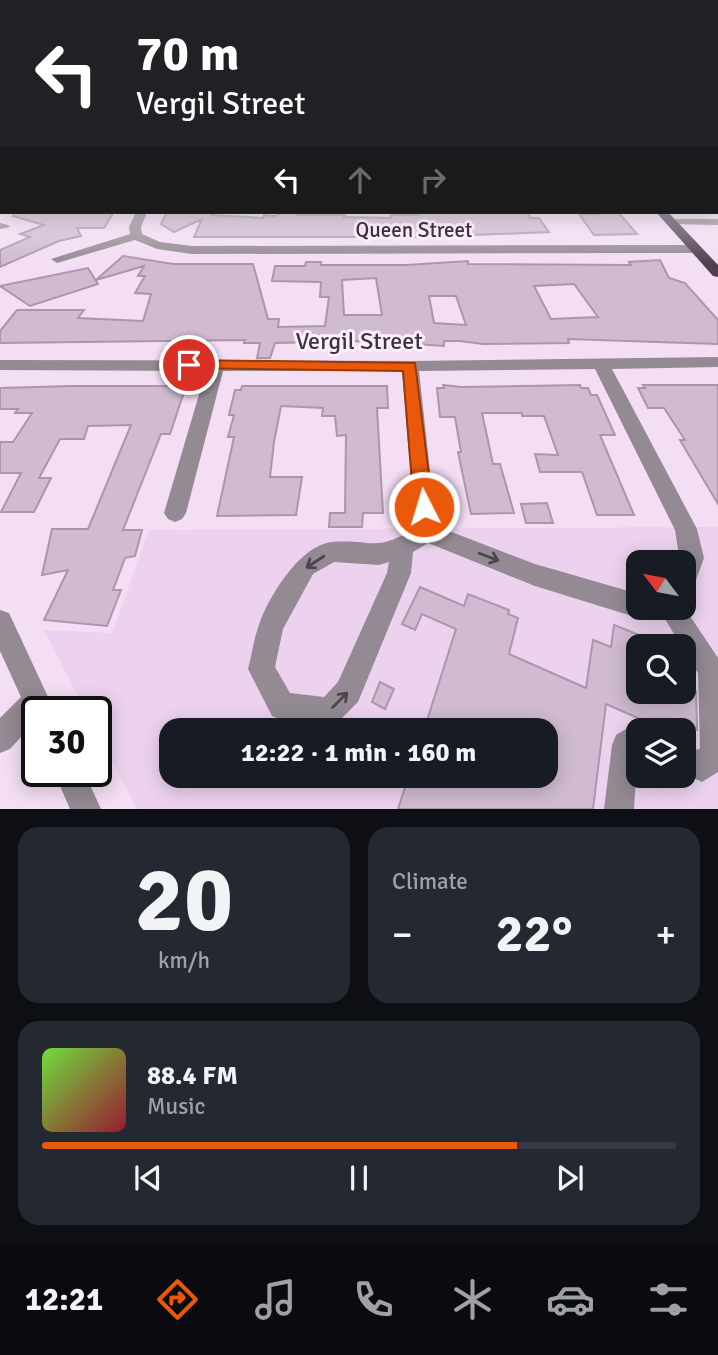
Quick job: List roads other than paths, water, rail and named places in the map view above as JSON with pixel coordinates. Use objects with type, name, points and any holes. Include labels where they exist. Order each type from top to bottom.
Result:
[{"type":"main road","points":[[666,217],[718,273]]},
{"type":"street","points":[[57,259],[136,236],[135,227],[140,214]]},
{"type":"street","points":[[666,217],[718,222]]},
{"type":"street","name":"Queen Street","points":[[136,236],[157,245],[192,250],[695,249]]},
{"type":"street","name":"Vergil Street","points":[[0,365],[410,366],[718,362]]},
{"type":"street","points":[[601,364],[686,529],[692,550]]},
{"type":"street","points":[[174,513],[216,365]]},
{"type":"street","points":[[410,366],[426,533]]},
{"type":"street","points":[[403,547],[399,573],[348,692],[329,710],[282,706],[261,669],[271,625],[305,567],[331,552],[379,555],[403,547],[426,533]]},
{"type":"street","points":[[426,533],[536,575],[626,602]]},
{"type":"street","points":[[678,620],[715,677],[715,754],[702,767],[696,764]]},
{"type":"street","points":[[0,622],[34,696]]},
{"type":"street","points":[[0,739],[21,722]]},
{"type":"street","points":[[619,809],[626,745]]},
{"type":"street","points":[[76,787],[86,809]]}]
